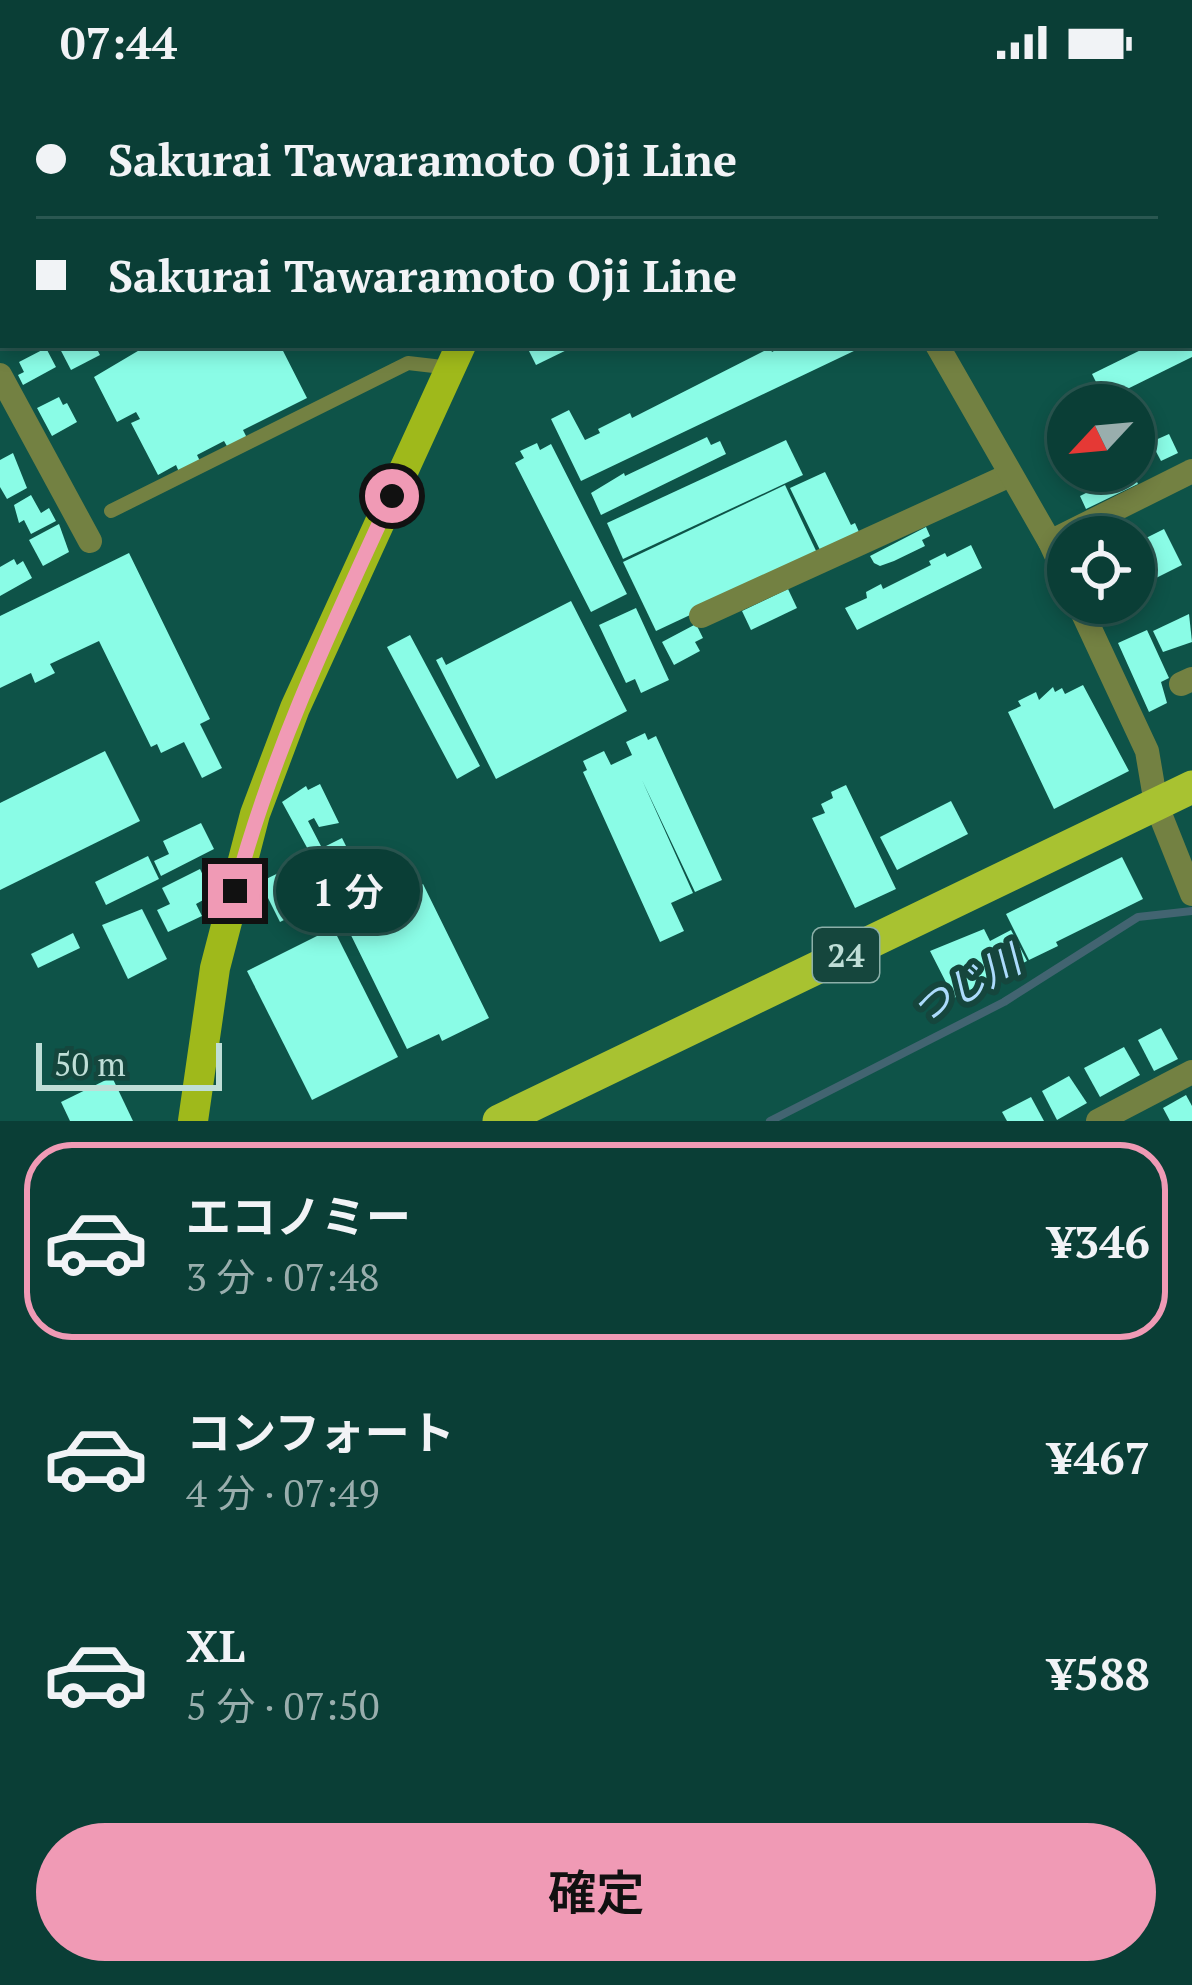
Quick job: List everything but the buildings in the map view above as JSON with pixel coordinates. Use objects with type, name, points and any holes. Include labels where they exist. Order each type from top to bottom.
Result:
[{"type":"highway","name":"24","points":[[500,1121],[1192,787]]},
{"type":"main road","points":[[193,1121],[215,968],[255,814],[295,708],[456,357]]},
{"type":"street","points":[[939,348],[1047,537]]},
{"type":"street","points":[[0,374],[90,541]]},
{"type":"street","points":[[1102,516],[1192,471]]},
{"type":"street","points":[[701,616],[1010,475]]},
{"type":"street","points":[[1088,624],[1147,751],[1156,804],[1192,894]]},
{"type":"street","points":[[1098,1121],[1192,1072]]},
{"type":"lane","points":[[111,511],[408,364],[456,357]]},
{"type":"waterway","name":"つじ川","points":[[770,1121],[1004,1002],[1138,917],[1192,911]]},
{"type":"route","points":[[235,891],[255,814],[295,708],[392,496]]}]
